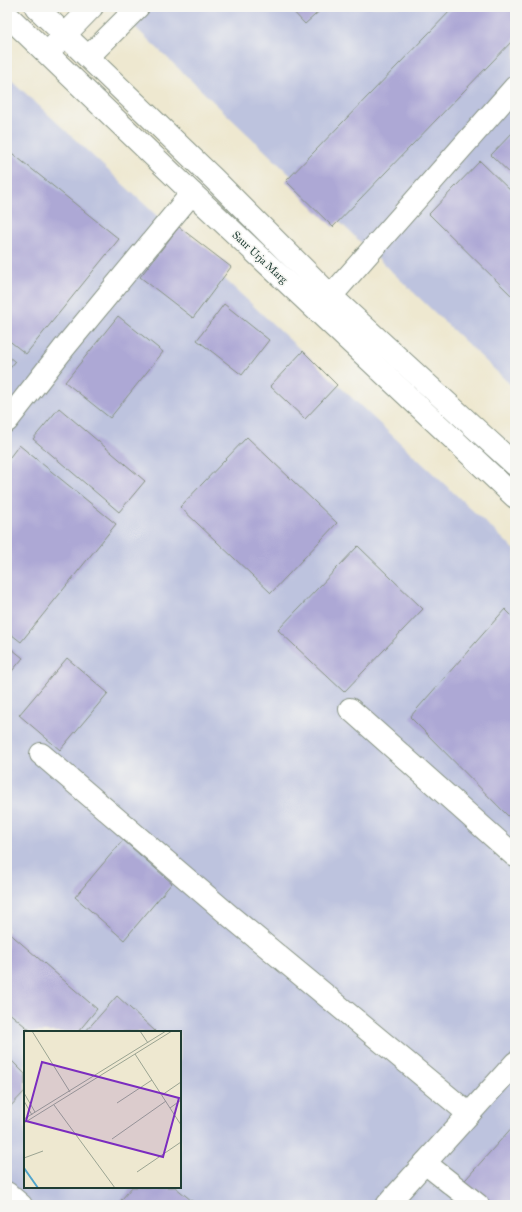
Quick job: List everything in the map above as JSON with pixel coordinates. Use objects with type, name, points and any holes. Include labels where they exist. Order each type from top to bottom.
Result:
[{"type":"street","name":"Saur Urja Marg","points":[[36,7],[219,184],[331,296],[515,465]]},
{"type":"street","points":[[47,52],[92,7]]},
{"type":"street","points":[[88,57],[138,7]]},
{"type":"street","name":"Saur Urja Marg","points":[[7,15],[192,193],[515,497]]},
{"type":"street","points":[[331,296],[515,87]]},
{"type":"street","points":[[7,421],[64,348],[192,193]]},
{"type":"street","points":[[350,709],[515,856]]},
{"type":"street","points":[[41,754],[230,916],[469,1114]]},
{"type":"street","points":[[387,1205],[469,1114],[513,1068]]},
{"type":"street","points":[[425,1163],[478,1205]]},
{"type":"street","points":[[7,1193],[21,1205]]},
{"type":"shaded area","points":[[114,7],[515,7],[515,389]]},
{"type":"shaded area","points":[[7,76],[515,550],[515,1205],[7,1205]]},
{"type":"building","points":[[289,7],[324,7],[305,24]]},
{"type":"building","points":[[454,7],[515,7],[515,38],[333,227],[286,181]]},
{"type":"building","points":[[515,130],[515,178],[491,155]]},
{"type":"building","points":[[8,150],[119,239],[26,354],[7,339]]},
{"type":"building","points":[[480,161],[515,195],[515,299],[429,214]]},
{"type":"building","points":[[179,227],[231,267],[193,318],[140,277]]},
{"type":"building","points":[[224,304],[269,340],[242,375],[197,340]]},
{"type":"building","points":[[118,316],[163,352],[110,418],[65,382]]},
{"type":"building","points":[[303,351],[337,385],[305,419],[270,386]]},
{"type":"building","points":[[7,355],[15,362],[7,372]]},
{"type":"building","points":[[59,408],[145,481],[119,512],[33,439]]},
{"type":"building","points":[[247,437],[337,523],[271,593],[180,507]]},
{"type":"building","points":[[19,445],[116,524],[21,642],[7,631],[7,461]]},
{"type":"building","points":[[358,546],[423,609],[344,692],[278,630]]},
{"type":"building","points":[[505,609],[515,619],[515,823],[410,717]]},
{"type":"building","points":[[7,645],[23,658],[7,677]]},
{"type":"building","points":[[67,658],[108,693],[60,750],[19,715]]},
{"type":"building","points":[[123,840],[172,883],[124,940],[75,897]]},
{"type":"building","points":[[7,931],[97,1009],[79,1031],[31,1031],[7,1011]]},
{"type":"building","points":[[117,996],[155,1031],[86,1031]]},
{"type":"building","points":[[11,1060],[24,1073],[24,1092],[7,1110],[7,1064]]},
{"type":"building","points":[[515,1124],[515,1205],[477,1205],[458,1188]]},
{"type":"building","points":[[131,1188],[176,1188],[197,1205],[119,1205],[118,1204]]}]
